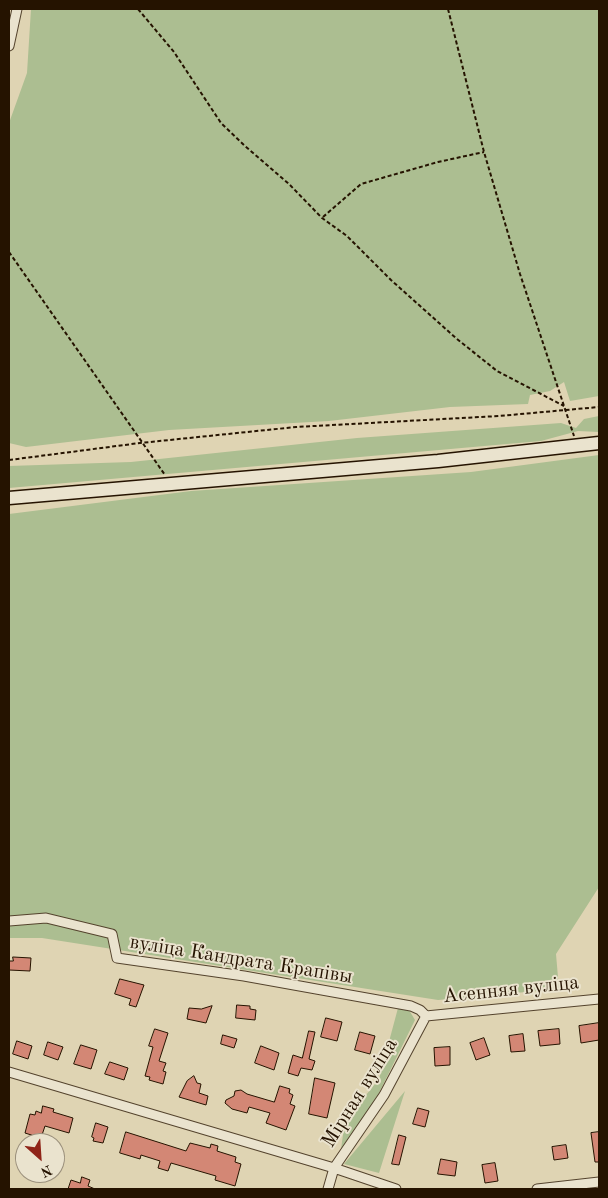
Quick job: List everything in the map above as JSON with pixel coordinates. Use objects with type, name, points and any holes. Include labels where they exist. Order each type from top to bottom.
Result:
[{"type":"main road","points":[[9,498],[170,482],[438,461],[599,443]]},
{"type":"street","points":[[9,46],[17,9]]},
{"type":"street","name":"вуліца Кандрата Крапівы","points":[[9,920],[46,918],[112,934],[117,958],[244,976],[411,1006],[420,1010],[426,1016]]},
{"type":"street","name":"Асенняя вуліца","points":[[426,1016],[599,999]]},
{"type":"street","name":"Мірная вуліца","points":[[328,1189],[334,1168],[384,1095],[426,1016]]},
{"type":"street","points":[[9,1072],[334,1168],[396,1189]]},
{"type":"street","points":[[537,1189],[599,1182]]},
{"type":"path","points":[[138,9],[174,52],[221,123],[290,184],[322,218],[347,236],[426,313],[497,371],[564,406]]},
{"type":"path","points":[[448,9],[484,152],[520,274],[578,446]]},
{"type":"path","points":[[322,218],[361,184],[438,162],[484,152]]},
{"type":"path","points":[[9,252],[140,443],[170,482]]},
{"type":"path","points":[[9,460],[140,443],[296,427],[566,411],[599,407]]},
{"type":"green space","points":[[31,9],[599,9],[599,396],[570,401],[564,382],[550,391],[530,395],[528,404],[450,407],[329,421],[169,430],[26,447],[9,443],[9,123],[27,73]]},
{"type":"green space","points":[[599,416],[599,432],[578,431],[541,441],[9,488],[9,466],[131,462],[357,438],[561,423],[576,428],[584,419]]},
{"type":"green space","points":[[599,455],[599,887],[556,954],[559,989],[438,1000],[42,938],[9,938],[9,514],[191,491],[471,472]]},
{"type":"green space","points":[[398,1008],[409,1010],[415,1020],[376,1099],[341,1149],[345,1121],[379,1079]]},
{"type":"green space","points":[[405,1091],[379,1173],[344,1164]]},
{"type":"building","points":[[13,957],[31,958],[30,971],[9,970],[9,961],[13,961]]},
{"type":"building","points":[[120,979],[144,985],[136,1007],[129,1005],[131,999],[115,994]]},
{"type":"building","points":[[237,1005],[250,1006],[250,1009],[256,1010],[255,1020],[236,1018]]},
{"type":"building","points":[[212,1006],[206,1023],[187,1019],[189,1008],[201,1009]]},
{"type":"building","points":[[326,1018],[342,1022],[337,1041],[321,1037]]},
{"type":"building","points":[[599,1023],[599,1040],[581,1043],[579,1026]]},
{"type":"building","points":[[155,1029],[168,1033],[159,1061],[166,1063],[163,1071],[166,1072],[163,1084],[149,1080],[150,1077],[145,1076],[153,1047],[149,1046]]},
{"type":"building","points":[[559,1029],[560,1044],[540,1046],[538,1031]]},
{"type":"building","points":[[309,1031],[315,1032],[309,1059],[315,1061],[312,1070],[301,1068],[298,1076],[288,1073],[293,1055],[302,1058]]},
{"type":"building","points":[[360,1032],[375,1036],[370,1054],[355,1050]]},
{"type":"building","points":[[523,1034],[525,1051],[511,1052],[509,1036]]},
{"type":"building","points":[[223,1035],[237,1039],[234,1048],[221,1044]]},
{"type":"building","points":[[484,1038],[490,1055],[476,1060],[470,1043]]},
{"type":"building","points":[[17,1041],[32,1046],[28,1059],[13,1054]]},
{"type":"building","points":[[48,1042],[63,1047],[58,1060],[44,1055]]},
{"type":"building","points":[[81,1045],[97,1050],[91,1069],[74,1064]]},
{"type":"building","points":[[261,1046],[279,1053],[274,1070],[255,1063]]},
{"type":"building","points":[[450,1047],[450,1065],[435,1066],[434,1048]]},
{"type":"building","points":[[110,1062],[128,1068],[124,1080],[105,1074]]},
{"type":"building","points":[[194,1076],[197,1083],[201,1084],[199,1093],[208,1096],[206,1105],[179,1097],[187,1081]]},
{"type":"building","points":[[315,1078],[335,1083],[327,1118],[309,1114]]},
{"type":"building","points":[[280,1086],[290,1089],[289,1093],[293,1095],[290,1104],[295,1106],[286,1130],[266,1123],[270,1113],[249,1107],[247,1113],[232,1109],[225,1103],[226,1100],[234,1096],[235,1091],[241,1090],[247,1094],[274,1102]]},
{"type":"building","points":[[43,1106],[54,1109],[53,1112],[73,1118],[69,1133],[45,1126],[43,1133],[25,1133],[30,1114],[35,1115],[36,1111],[41,1113]]},
{"type":"building","points":[[418,1108],[429,1111],[425,1127],[413,1124]]},
{"type":"building","points":[[96,1123],[108,1127],[103,1143],[93,1141],[94,1138],[92,1137]]},
{"type":"building","points":[[126,1132],[186,1151],[190,1143],[210,1148],[211,1144],[218,1146],[217,1151],[236,1157],[235,1162],[241,1164],[235,1186],[215,1180],[216,1176],[171,1163],[168,1171],[158,1168],[160,1161],[141,1155],[140,1159],[120,1153]]},
{"type":"building","points":[[599,1132],[599,1162],[595,1162],[591,1133]]},
{"type":"building","points":[[399,1135],[406,1137],[399,1165],[392,1164]]},
{"type":"building","points":[[566,1145],[568,1158],[554,1160],[552,1147]]},
{"type":"building","points":[[441,1159],[457,1162],[455,1176],[438,1174]]},
{"type":"building","points":[[495,1163],[498,1181],[485,1183],[482,1165]]},
{"type":"building","points":[[82,1177],[90,1180],[88,1186],[95,1189],[68,1189],[71,1180],[80,1183]]}]
